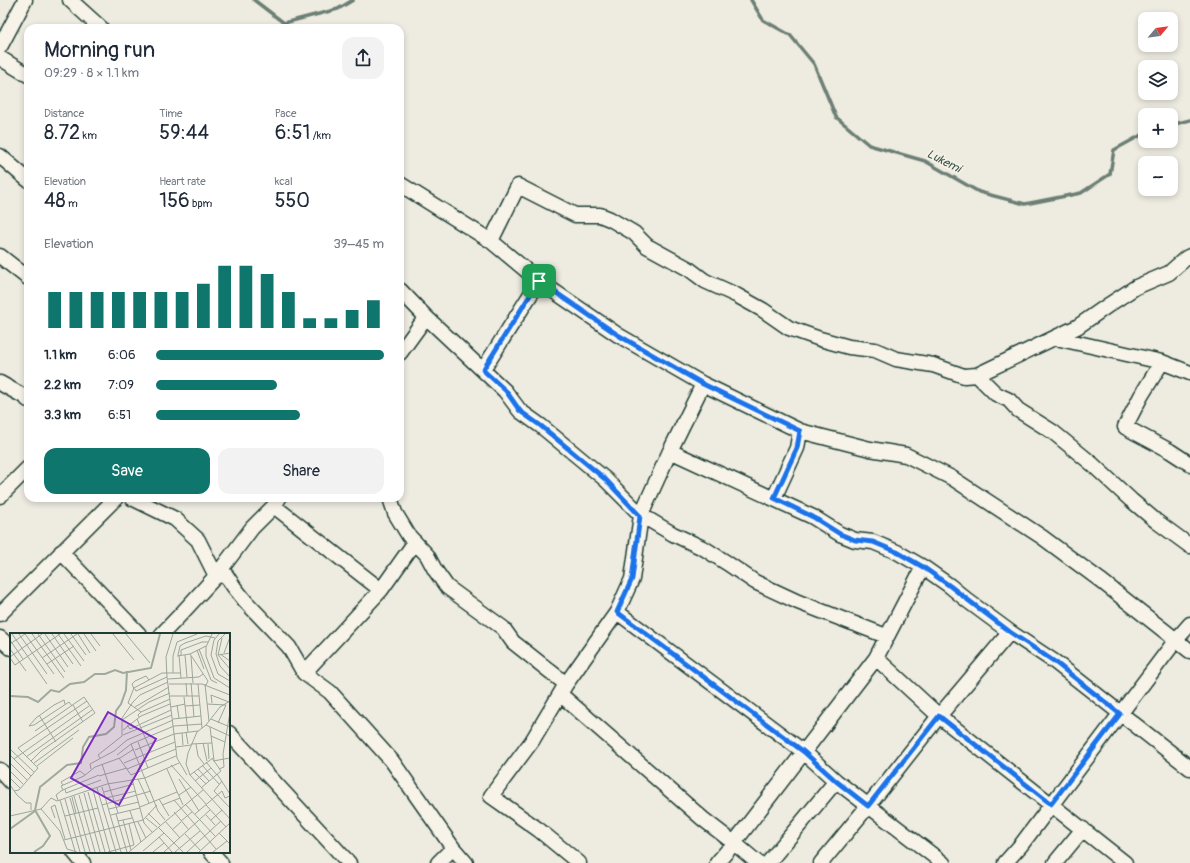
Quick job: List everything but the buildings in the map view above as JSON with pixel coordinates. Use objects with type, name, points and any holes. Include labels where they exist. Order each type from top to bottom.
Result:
[{"type":"street","points":[[0,47],[25,0]]},
{"type":"street","points":[[70,0],[97,24]]},
{"type":"street","points":[[0,58],[24,73]]},
{"type":"street","points":[[0,156],[24,177]]},
{"type":"street","points":[[491,241],[518,186],[575,215],[600,216],[610,219],[634,233],[647,246],[689,269],[705,281],[736,295],[763,310],[789,328],[849,347],[875,350],[896,359],[933,365],[964,376],[978,375],[1056,338],[1077,327],[1136,287],[1169,273],[1189,259]]},
{"type":"street","points":[[404,187],[491,241],[539,281],[618,335],[703,384],[800,431],[870,449],[906,455],[952,478],[1042,537],[1190,650]]},
{"type":"street","points":[[0,256],[24,275]]},
{"type":"street","points":[[483,370],[539,281]]},
{"type":"street","points":[[404,294],[426,317],[506,391],[520,411],[541,426],[605,479],[640,516],[705,549],[727,562],[755,582],[798,602],[886,636]]},
{"type":"street","points":[[404,347],[426,317]]},
{"type":"street","points":[[1056,338],[1162,362],[1190,373]]},
{"type":"street","points":[[1162,362],[1141,396],[1125,427],[1170,451],[1190,464]]},
{"type":"street","points":[[978,375],[996,394],[1009,400],[1018,410],[1053,432],[1092,463],[1156,521],[1190,546]]},
{"type":"street","points":[[0,384],[24,396]]},
{"type":"street","points":[[579,863],[539,830],[491,796],[532,741],[563,689],[617,612],[632,579],[640,516],[703,384]]},
{"type":"street","points":[[774,498],[797,448],[800,431]]},
{"type":"street","points":[[670,451],[813,517],[840,534],[855,540],[873,542],[897,552],[923,567],[1010,632],[1055,662],[1190,768]]},
{"type":"street","points":[[0,496],[24,472]]},
{"type":"street","points":[[0,614],[112,502]]},
{"type":"street","points":[[163,633],[216,576],[252,528],[276,502],[381,590]]},
{"type":"street","points":[[391,502],[395,513],[410,536],[427,555],[447,587],[503,628],[513,642],[703,819],[758,863]]},
{"type":"street","points":[[155,503],[198,540],[216,576]]},
{"type":"street","points":[[304,673],[381,590],[415,542]]},
{"type":"street","points":[[61,552],[139,633]]},
{"type":"street","points":[[717,863],[876,658],[886,636],[923,567]]},
{"type":"street","points":[[216,576],[226,575],[246,602],[289,647],[304,673],[330,692],[392,761],[453,848],[466,863]]},
{"type":"street","points":[[617,612],[804,752],[836,781],[942,863]]},
{"type":"street","points":[[1005,863],[1021,845],[1176,640],[1190,624]]},
{"type":"street","points":[[821,863],[939,716],[1010,632]]},
{"type":"street","points":[[0,638],[10,647]]},
{"type":"street","points":[[876,658],[939,716],[1125,863]]},
{"type":"street","points":[[230,734],[349,863]]},
{"type":"street","points":[[768,863],[836,781]]},
{"type":"street","points":[[1055,863],[1083,830]]},
{"type":"street","points":[[438,863],[453,848]]},
{"type":"street","points":[[75,853],[83,863]]},
{"type":"street","points":[[212,853],[221,863]]},
{"type":"waterway","name":"Lukemi","points":[[254,0],[284,23],[338,9],[353,0]]},
{"type":"waterway","name":"Lukemi","points":[[751,0],[763,20],[790,35],[814,64],[836,117],[869,145],[925,161],[979,192],[1025,204],[1081,193],[1110,174],[1114,150],[1138,137]]},
{"type":"waterway","name":"Lukemi","points":[[1178,123],[1190,120]]},
{"type":"route","points":[[539,281],[618,335],[703,384],[800,431],[797,448],[774,498],[813,517],[840,534],[855,540],[873,542],[897,552],[923,567],[1010,632],[1055,662],[1120,714],[1051,804],[939,716],[868,806],[836,781],[804,752],[617,612],[632,579],[640,516],[605,479],[541,426],[520,411],[506,391],[483,370],[539,281]]}]
